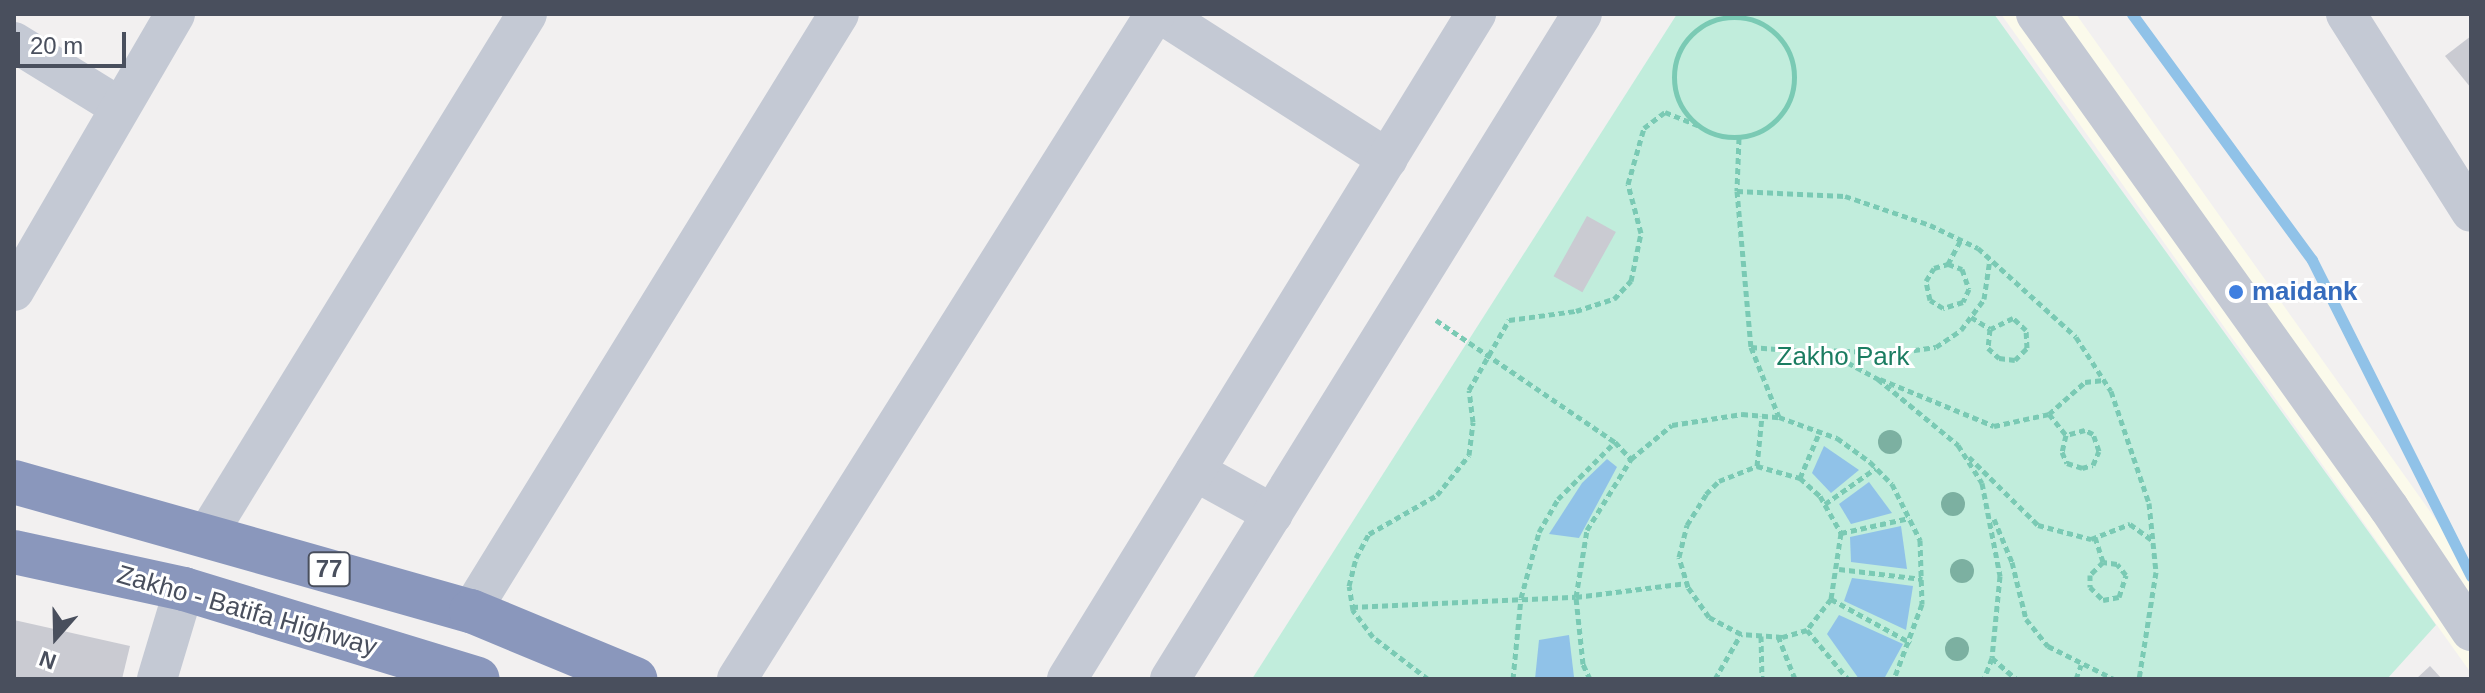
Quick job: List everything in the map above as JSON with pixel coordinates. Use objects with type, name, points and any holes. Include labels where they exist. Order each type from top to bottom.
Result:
[{"type":"highway","name":"77","points":[[14,482],[208,533],[471,611],[635,679]]},
{"type":"highway","name":"Zakho - Batifa Highway","points":[[14,552],[184,589],[478,679]]},
{"type":"street","points":[[14,291],[118,106],[175,14]]},
{"type":"street","points":[[208,533],[527,14]]},
{"type":"street","points":[[471,611],[839,14]]},
{"type":"street","points":[[737,679],[1155,14]]},
{"type":"street","points":[[1161,14],[1388,159]]},
{"type":"street","points":[[1067,679],[1476,14]]},
{"type":"street","points":[[1170,679],[1582,14]]},
{"type":"street","points":[[2036,14],[2389,508],[2471,631]]},
{"type":"street","points":[[2346,14],[2471,212]]},
{"type":"street","points":[[14,42],[118,106]]},
{"type":"street","points":[[1195,471],[1273,514]]},
{"type":"street","points":[[157,679],[184,589]]},
{"type":"path","points":[[1428,679],[1373,637],[1352,607],[1349,586],[1369,534],[1437,495],[1469,455],[1473,422],[1469,390],[1509,320],[1614,299],[1631,281],[1641,233],[1628,184],[1644,128],[1665,112],[1700,126],[1739,138],[1766,128],[1784,111],[1795,70],[1787,47],[1774,31],[1740,16],[1715,19],[1697,29],[1684,43],[1674,68],[1675,90],[1686,114],[1700,126]]},
{"type":"path","points":[[1739,138],[1737,191],[1751,347],[1779,417]]},
{"type":"path","points":[[1737,191],[1845,196],[1961,240],[1990,258],[2076,337],[2104,380],[2132,447],[2149,503],[2156,572],[2139,679]]},
{"type":"path","points":[[1948,264],[1962,269],[1969,289],[1963,302],[1943,308],[1930,300],[1925,286],[1934,268],[1948,264],[1961,240]]},
{"type":"path","points":[[1800,351],[1894,353],[1936,347],[1971,317],[1984,299],[1990,258]]},
{"type":"path","points":[[1406,299],[1615,442],[1631,459]]},
{"type":"path","points":[[1971,317],[1990,329]]},
{"type":"path","points":[[2013,318],[2026,330],[2027,348],[2015,360],[1999,358],[1988,348],[1990,329],[2013,318]]},
{"type":"path","points":[[1751,347],[1830,353],[1878,379],[1994,426],[2049,414],[2085,382],[2104,380]]},
{"type":"path","points":[[1878,379],[1958,445],[2038,525],[2065,536],[2095,537],[2130,524],[2153,541]]},
{"type":"path","points":[[2049,414],[2066,435]]},
{"type":"path","points":[[1757,466],[1762,416]]},
{"type":"path","points":[[1590,679],[1583,664],[1576,597],[1587,530],[1631,459],[1672,425],[1704,417],[1762,416],[1779,417],[1837,438],[1892,484],[1920,540],[1922,579],[1922,604],[1911,643],[1894,679]]},
{"type":"path","points":[[2085,430],[2093,434],[2099,451],[2093,465],[2082,468],[2067,463],[2062,452],[2066,435],[2085,430]]},
{"type":"path","points":[[1800,478],[1820,431]]},
{"type":"path","points":[[1513,679],[1521,598],[1539,532],[1558,499],[1615,442]]},
{"type":"path","points":[[1958,445],[1982,483],[2000,576],[1992,658],[1984,679]]},
{"type":"path","points":[[1757,466],[1800,478],[1825,504],[1841,533],[1839,569],[1831,599],[1807,630],[1778,636],[1741,634],[1709,617],[1687,583],[1679,557],[1694,511],[1719,481],[1757,466]]},
{"type":"path","points":[[1825,504],[1876,468]]},
{"type":"path","points":[[1989,509],[2012,562],[2026,619],[2048,646],[2114,679]]},
{"type":"path","points":[[1841,533],[1909,518]]},
{"type":"path","points":[[2095,537],[2103,562]]},
{"type":"path","points":[[2103,562],[2117,564],[2126,575],[2119,597],[2103,600],[2090,587],[2090,575],[2103,562]]},
{"type":"path","points":[[1839,569],[1922,579]]},
{"type":"path","points":[[1352,607],[1576,597],[1687,583]]},
{"type":"path","points":[[1831,599],[1911,643]]},
{"type":"path","points":[[1807,630],[1848,679]]},
{"type":"path","points":[[1715,679],[1741,634]]},
{"type":"path","points":[[1761,636],[1762,679]]},
{"type":"path","points":[[1778,636],[1795,679]]},
{"type":"path","points":[[1992,658],[2016,679]]},
{"type":"path","points":[[2076,679],[2081,665]]},
{"type":"shaded area","name":"maidank","points":[[2001,14],[2076,14],[2471,569],[2471,673]]},
{"type":"green space","name":"Zakho Park","points":[[1677,14],[1994,14],[2436,625],[2387,679],[1252,679]]},
{"type":"water","points":[[1824,446],[1859,470],[1831,493],[1812,473]]},
{"type":"water","points":[[1607,459],[1617,467],[1579,538],[1549,534],[1582,483]]},
{"type":"water","points":[[1869,482],[1892,513],[1851,524],[1839,504]]},
{"type":"water","points":[[1901,526],[1907,569],[1851,562],[1850,537]]},
{"type":"water","points":[[1852,578],[1913,586],[1906,630],[1844,601]]},
{"type":"water","points":[[1839,615],[1903,644],[1884,679],[1859,679],[1827,634]]},
{"type":"water","points":[[1569,635],[1574,677],[1535,679],[1539,640]]},
{"type":"building","points":[[2471,36],[2471,88],[2445,56]]},
{"type":"building","points":[[1587,216],[1616,232],[1582,292],[1554,276]]},
{"type":"building","points":[[14,620],[130,646],[122,679],[14,679]]},
{"type":"building","points":[[2430,666],[2442,679],[2416,679]]},
{"type":"waterway","points":[[2132,14],[2312,260],[2471,576]]},
{"type":"place","name":"maidank","points":[[2236,292]]}]
